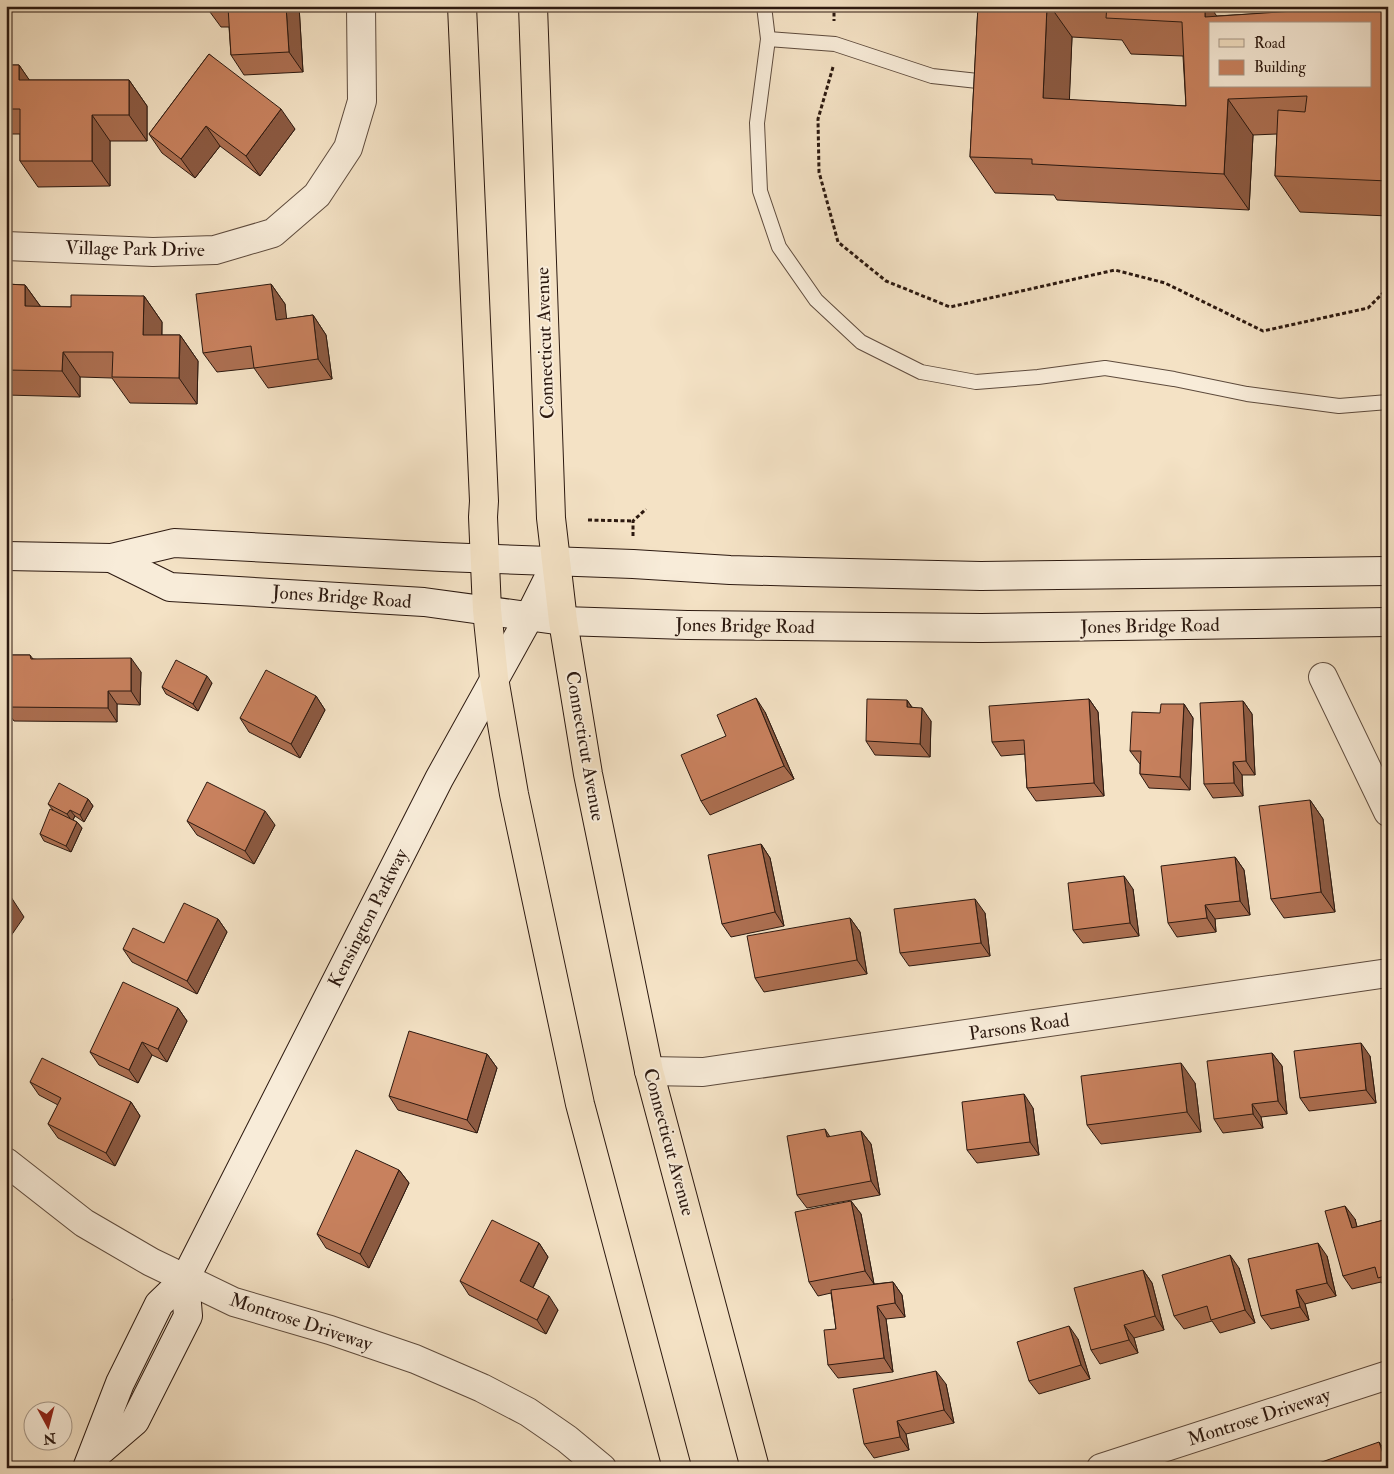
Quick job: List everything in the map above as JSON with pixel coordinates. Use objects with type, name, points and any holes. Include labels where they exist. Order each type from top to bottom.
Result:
[{"type":"main road","points":[[462,6],[487,610],[494,678],[514,794],[580,1104],[677,1468]]},
{"type":"main road","name":"Connecticut Avenue","points":[[533,6],[551,518],[562,621],[588,774],[649,1071],[756,1468]]},
{"type":"street","name":"Village Park Drive","points":[[6,246],[153,252],[215,250],[273,233],[317,195],[348,148],[362,101],[361,6]]},
{"type":"street","name":"Jones Bridge Road","points":[[6,556],[111,558],[174,543],[730,570],[981,576],[1388,571]]},
{"type":"street","name":"Jones Bridge Road","points":[[111,558],[170,587],[424,602],[562,621],[687,625],[981,628],[1388,622]]},
{"type":"street","name":"Kensington Parkway","points":[[185,1279],[434,787],[529,617],[557,561]]},
{"type":"street","points":[[1323,677],[1388,812]]},
{"type":"street","name":"Parsons Road","points":[[649,1071],[702,1072],[1388,973]]},
{"type":"street","name":"Montrose Driveway","points":[[6,1162],[84,1223],[185,1279],[234,1302],[330,1330],[414,1360],[482,1388],[528,1412],[567,1439],[602,1468]]},
{"type":"street","points":[[88,1464],[135,1421],[188,1316],[185,1279]]},
{"type":"street","name":"Montrose Driveway","points":[[1101,1468],[1388,1375]]},
{"type":"lane","points":[[764,6],[768,39],[757,123],[760,191],[779,247],[816,300],[861,342],[921,372],[976,382],[1038,377],[1105,368],[1174,379],[1246,394],[1339,406],[1388,402]]},
{"type":"lane","points":[[768,39],[835,44],[932,76],[987,82]]},
{"type":"path","points":[[834,6],[835,44],[833,68],[818,119],[819,172],[838,242],[886,281],[950,307],[1115,270],[1165,282],[1263,331],[1368,308],[1388,288]]},
{"type":"path","points":[[588,520],[633,521],[646,509]]},
{"type":"path","points":[[633,521],[633,539]]},
{"type":"building","points":[[207,6],[286,6],[289,52],[231,55],[228,7],[207,8]]},
{"type":"building","points":[[978,6],[1047,6],[1043,98],[1186,106],[1182,22],[1106,18],[1107,6],[1205,6],[1205,17],[1309,10],[1308,6],[1388,6],[1388,181],[1275,176],[1278,110],[1305,112],[1307,96],[1228,99],[1224,174],[1032,164],[1032,159],[970,157]]},
{"type":"building","points":[[209,54],[281,109],[246,156],[206,126],[181,159],[149,134]]},
{"type":"building","points":[[6,65],[19,65],[19,80],[129,80],[129,115],[92,115],[92,161],[20,161],[20,109],[6,109]]},
{"type":"building","points":[[6,284],[25,285],[25,306],[71,307],[71,295],[144,296],[143,335],[180,335],[179,378],[112,377],[113,352],[63,352],[62,371],[6,370]]},
{"type":"building","points":[[271,284],[276,320],[313,315],[318,359],[254,368],[251,346],[203,353],[196,294]]},
{"type":"building","points":[[6,655],[30,655],[31,659],[131,658],[131,691],[108,691],[108,708],[6,707]]},
{"type":"building","points":[[176,660],[207,676],[193,704],[162,687]]},
{"type":"building","points":[[266,670],[316,696],[291,744],[240,718]]},
{"type":"building","points":[[756,698],[784,766],[701,801],[681,755],[726,736],[717,715]]},
{"type":"building","points":[[867,699],[907,700],[907,707],[922,708],[920,744],[866,741]]},
{"type":"building","points":[[1089,699],[1094,783],[1027,788],[1024,740],[992,742],[989,706]]},
{"type":"building","points":[[1243,701],[1246,761],[1233,762],[1234,783],[1204,784],[1200,703]]},
{"type":"building","points":[[1161,704],[1184,704],[1180,777],[1140,774],[1141,751],[1130,751],[1132,712],[1160,713]]},
{"type":"building","points":[[207,782],[265,811],[245,851],[187,821]]},
{"type":"building","points":[[59,783],[88,799],[80,815],[70,810],[67,814],[48,804]]},
{"type":"building","points":[[1310,800],[1321,892],[1271,899],[1259,806]]},
{"type":"building","points":[[50,809],[77,822],[66,846],[40,834]]},
{"type":"building","points":[[761,844],[775,912],[722,924],[708,855]]},
{"type":"building","points":[[1235,857],[1240,901],[1205,905],[1207,918],[1168,923],[1161,866]]},
{"type":"building","points":[[1124,876],[1130,923],[1073,930],[1068,883]]},
{"type":"building","points":[[6,894],[11,897],[6,904]]},
{"type":"building","points":[[975,899],[981,943],[900,953],[894,909]]},
{"type":"building","points":[[184,903],[218,919],[187,981],[123,949],[133,928],[164,943]]},
{"type":"building","points":[[850,918],[857,960],[755,978],[747,936]]},
{"type":"building","points":[[123,982],[178,1008],[158,1049],[142,1042],[129,1070],[90,1052]]},
{"type":"building","points":[[409,1031],[487,1054],[467,1120],[389,1096]]},
{"type":"building","points":[[1361,1043],[1366,1090],[1300,1098],[1294,1051]]},
{"type":"building","points":[[1272,1053],[1278,1101],[1252,1104],[1253,1114],[1214,1119],[1207,1061]]},
{"type":"building","points":[[42,1058],[131,1102],[106,1153],[48,1124],[61,1098],[30,1082]]},
{"type":"building","points":[[1383,1062],[1388,1062],[1388,1100]]},
{"type":"building","points":[[1181,1063],[1187,1112],[1087,1125],[1081,1076]]},
{"type":"building","points":[[1024,1094],[1030,1142],[967,1150],[962,1102]]},
{"type":"building","points":[[825,1129],[827,1137],[861,1131],[871,1181],[797,1195],[787,1136]]},
{"type":"building","points":[[356,1150],[399,1170],[360,1254],[317,1234]]},
{"type":"building","points":[[851,1201],[865,1271],[809,1282],[795,1212]]},
{"type":"building","points":[[1345,1206],[1352,1228],[1388,1219],[1388,1275],[1378,1278],[1375,1267],[1343,1276],[1325,1211]]},
{"type":"building","points":[[492,1220],[539,1243],[520,1281],[549,1296],[537,1320],[460,1281]]},
{"type":"building","points":[[1318,1243],[1327,1283],[1296,1290],[1300,1307],[1261,1316],[1248,1259]]},
{"type":"building","points":[[1230,1255],[1245,1310],[1211,1320],[1207,1306],[1174,1316],[1162,1275]]},
{"type":"building","points":[[1143,1270],[1155,1316],[1124,1325],[1129,1340],[1091,1350],[1074,1288]]},
{"type":"building","points":[[893,1282],[895,1303],[877,1306],[884,1358],[828,1365],[824,1330],[836,1329],[831,1290]]},
{"type":"building","points":[[1069,1326],[1081,1365],[1029,1381],[1017,1342]]},
{"type":"building","points":[[936,1371],[944,1410],[897,1421],[900,1437],[864,1444],[853,1389]]},
{"type":"building","points":[[1379,1442],[1388,1468],[1317,1468],[1316,1464]]}]
